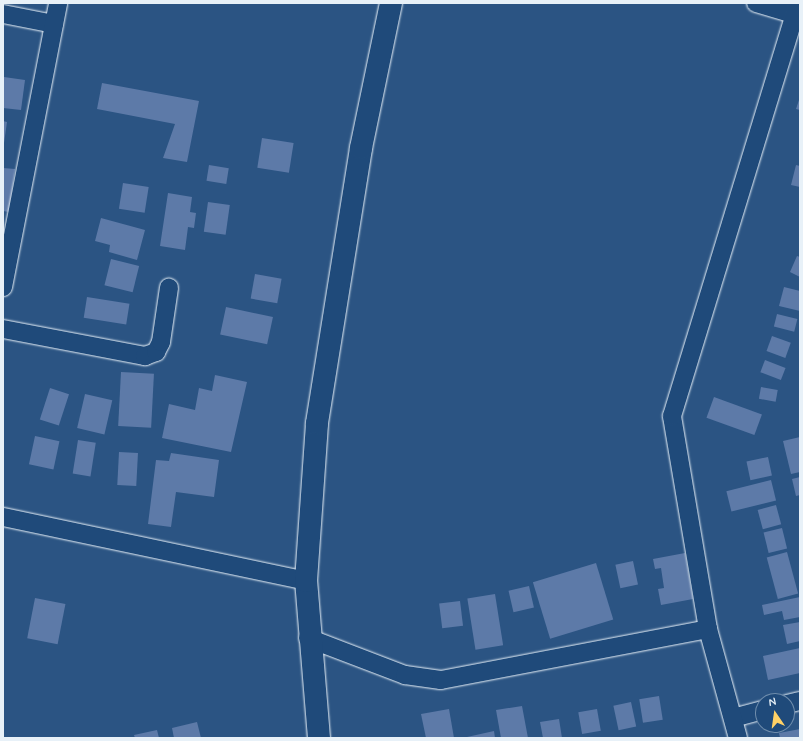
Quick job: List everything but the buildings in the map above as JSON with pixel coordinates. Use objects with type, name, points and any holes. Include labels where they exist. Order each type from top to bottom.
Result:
[{"type":"street","points":[[3,287],[58,3]]},
{"type":"street","points":[[319,738],[308,638],[306,581],[317,423],[335,294],[391,3]]},
{"type":"street","points":[[738,738],[708,629],[672,416],[798,11],[756,3]]},
{"type":"street","points":[[3,14],[54,24]]},
{"type":"street","points":[[3,329],[145,356],[156,352],[161,342],[169,288]]},
{"type":"street","points":[[3,517],[306,581]]},
{"type":"street","points":[[308,638],[405,675],[441,680],[708,629]]},
{"type":"street","points":[[733,718],[755,712]]}]
